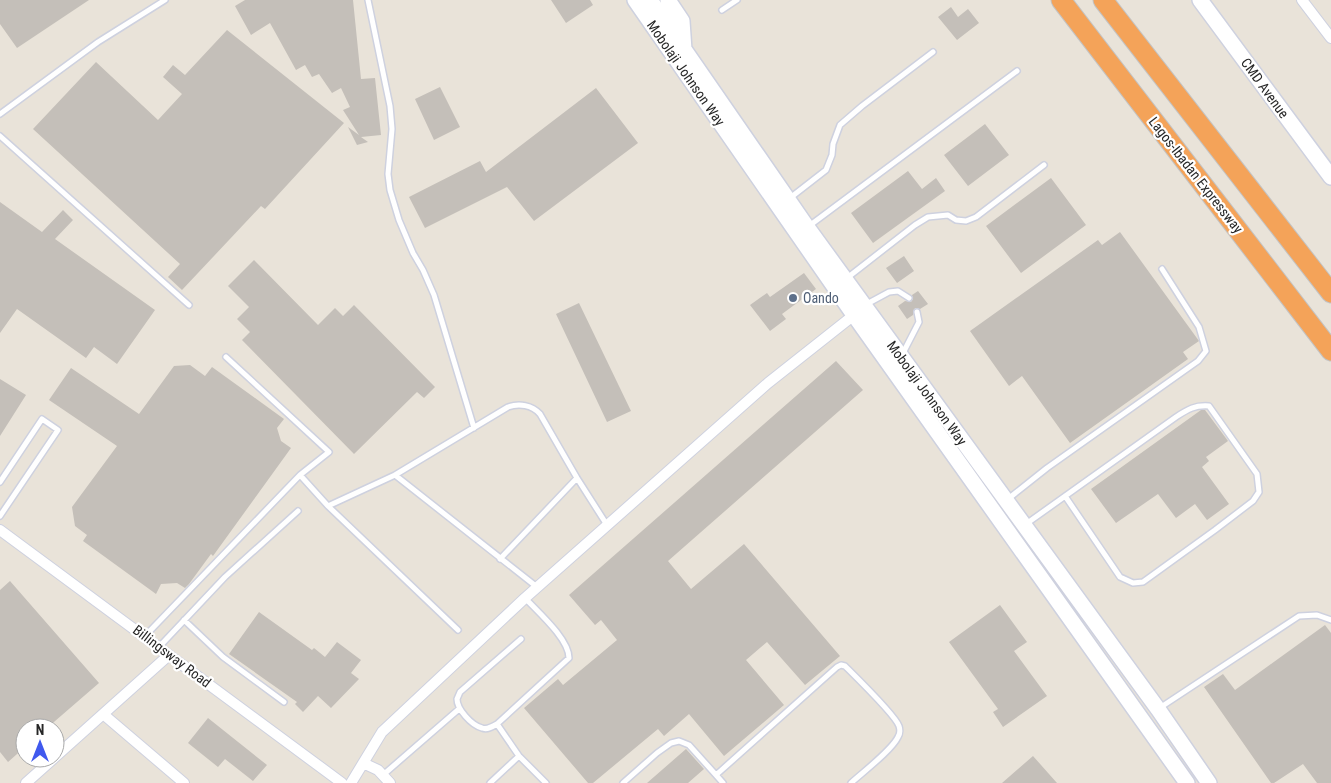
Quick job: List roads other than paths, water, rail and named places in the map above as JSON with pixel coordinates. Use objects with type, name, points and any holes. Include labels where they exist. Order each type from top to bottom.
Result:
[{"type":"highway","name":"Lagos-Ibadan Expressway","points":[[1062,0],[1331,351]]},
{"type":"highway","points":[[1103,0],[1331,293]]},
{"type":"street","name":"Mobolaji Johnson Way","points":[[635,0],[859,310],[1188,783]]},
{"type":"street","name":"Mobolaji Johnson Way","points":[[650,0],[787,200],[845,280],[859,310],[901,358],[1158,709],[1209,783]]},
{"type":"street","points":[[668,0],[682,21],[684,50]]},
{"type":"street","name":"CMD Avenue","points":[[1200,0],[1331,177]]},
{"type":"street","points":[[1302,0],[1331,38]]},
{"type":"street","points":[[351,783],[382,732],[525,598],[768,383],[859,310]]},
{"type":"street","name":"Billingsway Road","points":[[0,530],[342,783]]},
{"type":"street","points":[[65,747],[169,655]]},
{"type":"street","points":[[103,714],[184,783]]},
{"type":"street","points":[[363,763],[378,770],[386,779]]},
{"type":"street","points":[[26,783],[42,768]]},
{"type":"lane","points":[[0,114],[98,42],[165,0]]},
{"type":"lane","points":[[368,0],[390,106],[392,129],[388,174],[390,190],[409,245],[434,295],[474,428]]},
{"type":"lane","points":[[722,10],[737,0]]},
{"type":"lane","points":[[787,200],[826,170],[840,126],[862,106],[933,52]]},
{"type":"lane","points":[[806,227],[1017,71]]},
{"type":"lane","points":[[0,136],[190,305]]},
{"type":"lane","points":[[845,280],[928,217],[948,215],[956,220],[966,221],[976,217],[1044,165]]},
{"type":"lane","points":[[1005,501],[1047,468],[1198,361],[1206,351],[1198,327],[1162,269]]},
{"type":"lane","points":[[859,310],[889,292],[898,291],[909,298]]},
{"type":"lane","points":[[901,358],[919,322],[917,312]]},
{"type":"lane","points":[[145,636],[300,475],[329,452],[226,357]]},
{"type":"lane","points":[[328,506],[395,475],[515,404],[524,405],[540,414],[607,525]]},
{"type":"lane","points":[[1023,526],[1181,413],[1197,405],[1209,406],[1257,474],[1259,492],[1253,501],[1200,541],[1143,582],[1133,583],[1120,576],[1065,496]]},
{"type":"lane","points":[[0,482],[42,419],[58,430],[0,516]]},
{"type":"lane","points":[[300,475],[328,506],[458,630]]},
{"type":"lane","points":[[395,475],[537,588]]},
{"type":"lane","points":[[500,559],[577,478]]},
{"type":"lane","points":[[159,647],[225,577],[298,511]]},
{"type":"lane","points":[[521,639],[460,692],[456,699],[459,709],[476,726],[488,729],[497,724],[569,658],[569,652],[561,638],[525,598]]},
{"type":"lane","points":[[1158,709],[1299,616],[1317,615],[1331,620]]},
{"type":"lane","points":[[184,620],[223,657],[284,702]]},
{"type":"lane","points":[[716,775],[837,666],[841,665],[845,666],[890,713],[899,724],[900,731],[898,738],[890,748],[851,783]]},
{"type":"lane","points":[[386,779],[459,709]]},
{"type":"lane","points":[[497,724],[519,756],[546,783]]},
{"type":"lane","points":[[623,783],[657,753],[671,743],[679,741],[690,744],[723,783]]},
{"type":"lane","points":[[490,783],[519,756]]},
{"type":"place","name":"Oando","points":[[793,298]]}]
